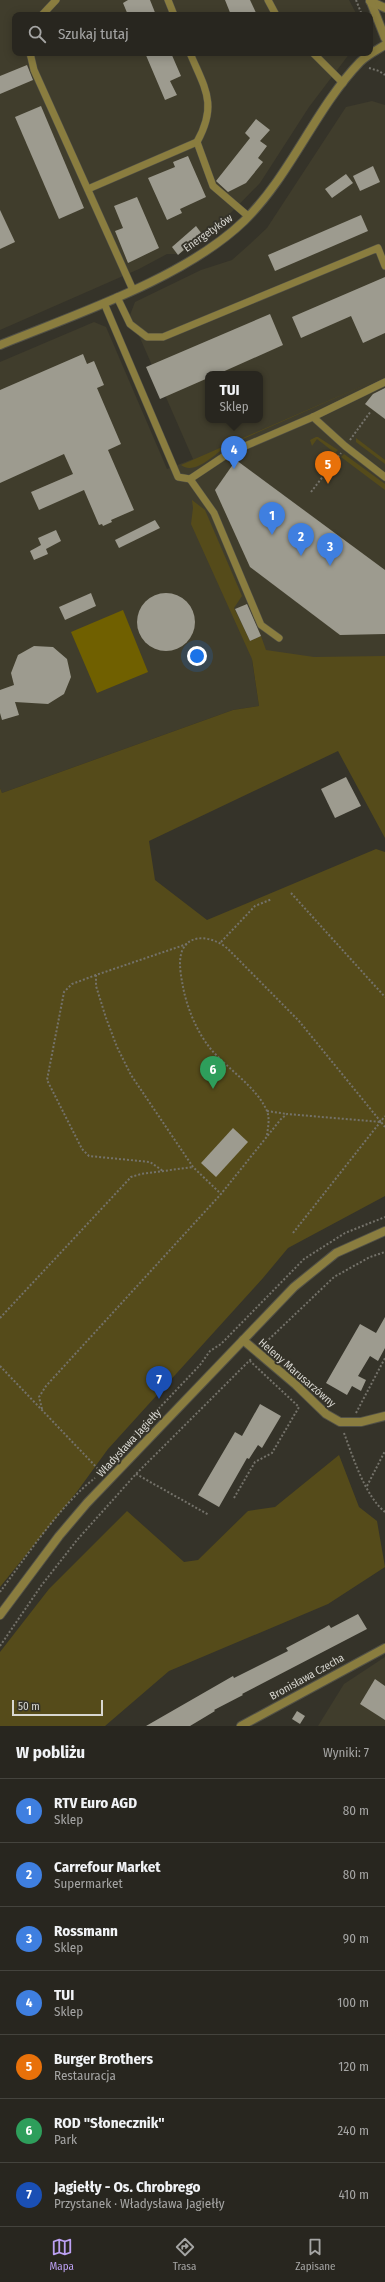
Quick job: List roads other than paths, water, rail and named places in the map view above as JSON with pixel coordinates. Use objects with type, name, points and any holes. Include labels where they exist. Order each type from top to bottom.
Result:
[{"type":"street","points":[[370,1],[385,8]]},
{"type":"street","points":[[370,1],[385,38]]},
{"type":"street","name":"Energetyków","points":[[373,53],[385,45]]},
{"type":"street","name":"Energetyków","points":[[0,345],[133,290],[202,253],[225,237],[248,216],[271,188],[343,83],[362,61],[369,56]]},
{"type":"street","name":"Władysława Jagiełły","points":[[0,1615],[36,1565],[87,1503],[294,1287],[336,1253],[385,1231]]},
{"type":"street","name":"Heleny Marusarzówny","points":[[243,1340],[296,1385],[326,1414],[340,1422],[361,1422],[385,1416]]},
{"type":"street","name":"Bronisława Czecha","points":[[240,1726],[385,1648]]},
{"type":"lane","points":[[45,12],[56,0]]},
{"type":"lane","points":[[168,0],[173,12]]},
{"type":"lane","points":[[268,0],[274,12]]},
{"type":"lane","points":[[31,56],[34,70],[133,290]]},
{"type":"lane","points":[[88,189],[197,142],[207,125],[208,102],[191,56]]},
{"type":"lane","points":[[316,56],[343,83]]},
{"type":"lane","points":[[197,142],[213,186],[248,216]]},
{"type":"lane","points":[[117,297],[130,324],[147,337],[163,337],[378,248],[385,266]]},
{"type":"lane","points":[[104,302],[178,477],[190,479],[229,453],[313,417],[385,382]]},
{"type":"lane","points":[[313,417],[345,446],[385,477]]},
{"type":"lane","points":[[190,479],[214,513],[261,625],[280,638]]},
{"type":"place","name":"TUI","points":[[234,469]]},
{"type":"place","name":"Burger Brothers","points":[[328,484]]},
{"type":"place","name":"RTV Euro AGD","points":[[272,535]]},
{"type":"place","name":"Carrefour Market","points":[[301,556]]},
{"type":"place","name":"Rossmann","points":[[330,566]]},
{"type":"place","name":"ROD \"Słonecznik\"","points":[[213,1089]]},
{"type":"place","name":"Jagiełły - Os. Chrobrego","points":[[159,1399]]}]
